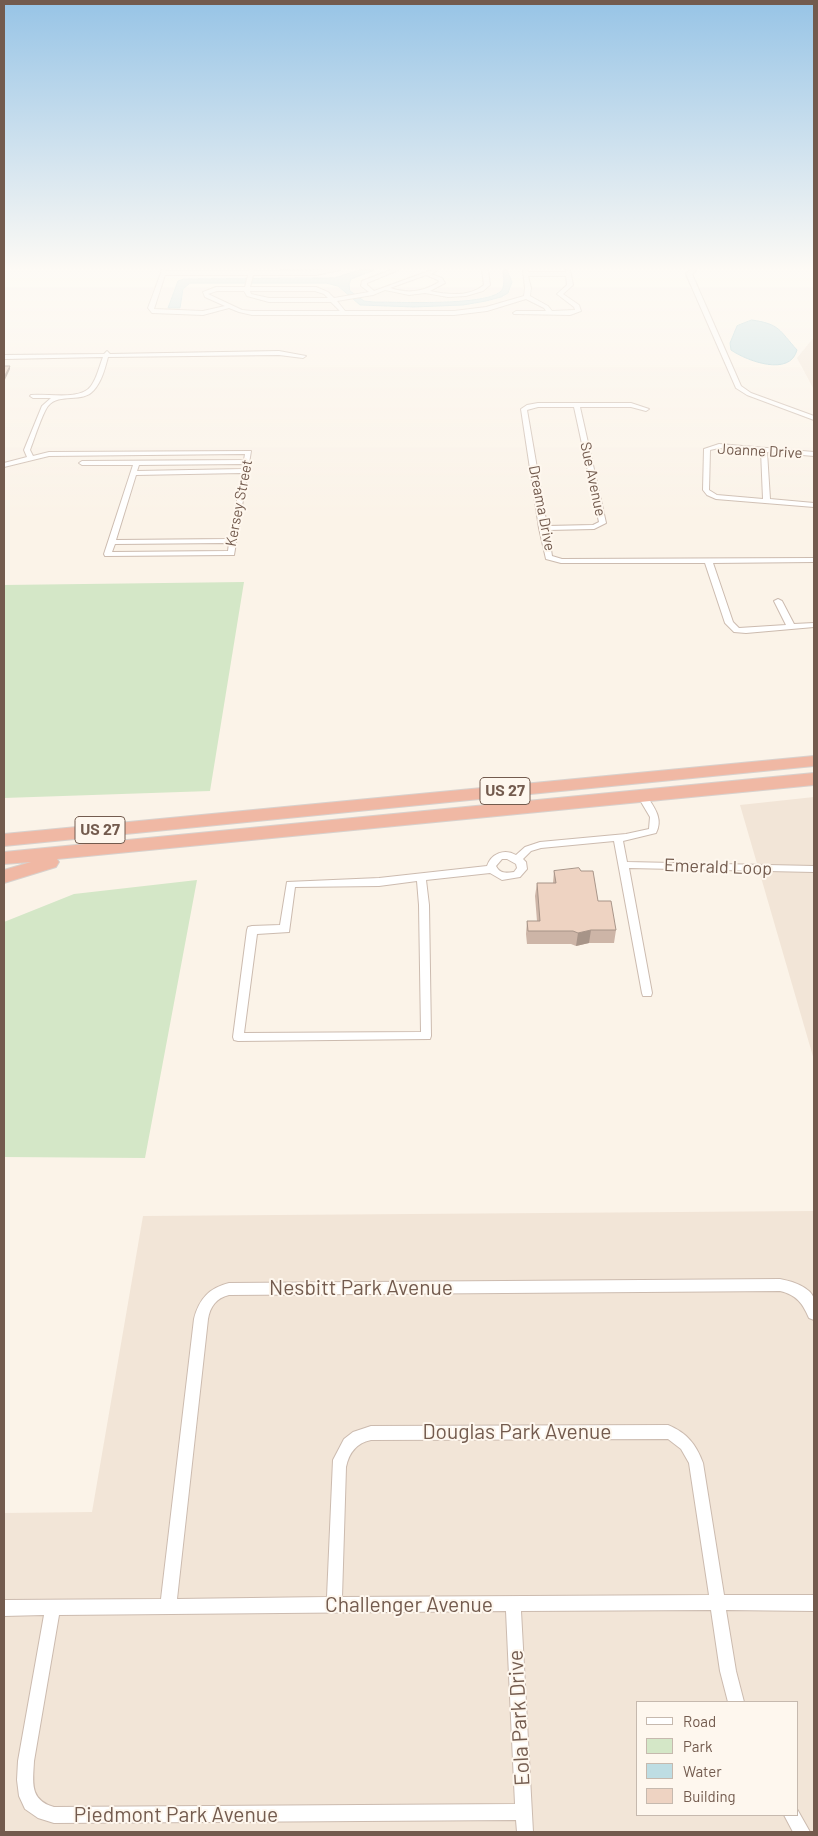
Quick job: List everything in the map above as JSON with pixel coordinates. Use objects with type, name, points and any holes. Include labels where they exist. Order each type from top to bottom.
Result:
[{"type":"highway","name":"US 27","points":[[4,840],[814,762]]},
{"type":"highway","name":"US 27","points":[[4,858],[814,779]]},
{"type":"highway","points":[[4,828],[196,821]]},
{"type":"highway","points":[[4,877],[56,860],[228,836]]},
{"type":"street","points":[[33,396],[82,395],[90,390],[106,356]]},
{"type":"street","points":[[274,356],[296,360]]},
{"type":"street","points":[[298,356],[304,356]]},
{"type":"street","points":[[724,356],[736,384],[749,394],[814,418]]},
{"type":"street","points":[[30,457],[27,450],[45,406],[58,396]]},
{"type":"street","name":"Dreama Drive","points":[[646,409],[631,405],[532,405],[524,410],[549,556],[555,560],[814,560]]},
{"type":"street","name":"Sue Avenue","points":[[543,528],[594,527],[603,523],[577,405]]},
{"type":"street","points":[[803,414],[814,423]]},
{"type":"street","name":"Joanne Drive","points":[[814,454],[719,446],[709,448],[706,490],[709,494],[716,497],[814,505]]},
{"type":"street","points":[[764,450],[766,501]]},
{"type":"street","name":"Kersey Street","points":[[4,465],[30,457],[49,454],[249,452],[231,553],[108,554],[112,542]]},
{"type":"street","points":[[79,473],[86,453]]},
{"type":"street","points":[[137,462],[112,542],[233,541]]},
{"type":"street","points":[[82,463],[247,462]]},
{"type":"street","points":[[134,472],[245,471]]},
{"type":"street","points":[[708,560],[728,623],[737,630],[746,631],[814,625]]},
{"type":"street","points":[[778,601],[791,627]]},
{"type":"street","points":[[517,859],[528,849],[540,845],[618,838],[646,834],[653,831],[656,825],[642,795]]},
{"type":"street","points":[[618,838],[647,993]]},
{"type":"street","points":[[420,877],[424,905],[426,1036],[238,1037],[252,930],[286,929],[290,884],[378,882],[420,877],[492,869],[502,877],[517,876],[522,869],[521,862],[508,855],[499,856],[492,862],[492,869]]},
{"type":"street","name":"Emerald Loop","points":[[622,865],[674,865],[752,870],[814,869]]},
{"type":"street","name":"Nesbitt Park Avenue","points":[[168,1607],[201,1319],[206,1303],[219,1292],[238,1289],[780,1285],[792,1288],[802,1294],[810,1303],[814,1314]]},
{"type":"street","name":"Douglas Park Avenue","points":[[334,1606],[339,1467],[344,1449],[356,1437],[371,1433],[662,1431],[674,1434],[686,1443],[694,1456],[728,1671],[736,1701]]},
{"type":"street","name":"Challenger Avenue","points":[[4,1608],[814,1603]]},
{"type":"street","name":"Eola Park Drive","points":[[513,1605],[525,1832]]},
{"type":"street","name":"Piedmont Park Avenue","points":[[54,1608],[26,1761],[25,1782],[26,1791],[33,1806],[46,1814],[524,1812]]},
{"type":"street","points":[[793,1816],[802,1832]]},
{"type":"shaded area","points":[[799,356],[814,356],[814,390],[797,358]]},
{"type":"shaded area","points":[[814,797],[814,1060],[740,805]]},
{"type":"shaded area","points":[[814,1211],[814,1832],[4,1832],[4,1513],[92,1512],[143,1216]]},
{"type":"green space","points":[[244,582],[210,791],[4,798],[4,585]]},
{"type":"green space","points":[[197,880],[145,1158],[4,1157],[4,922],[74,894]]},
{"type":"water","points":[[742,356],[794,356],[786,363],[777,365],[757,362]]},
{"type":"building","points":[[4,366],[10,366],[4,377]]},
{"type":"building","points":[[579,868],[581,871],[593,871],[598,901],[611,901],[616,930],[591,930],[578,933],[573,931],[528,931],[527,921],[540,921],[537,883],[556,883],[554,871]]}]
